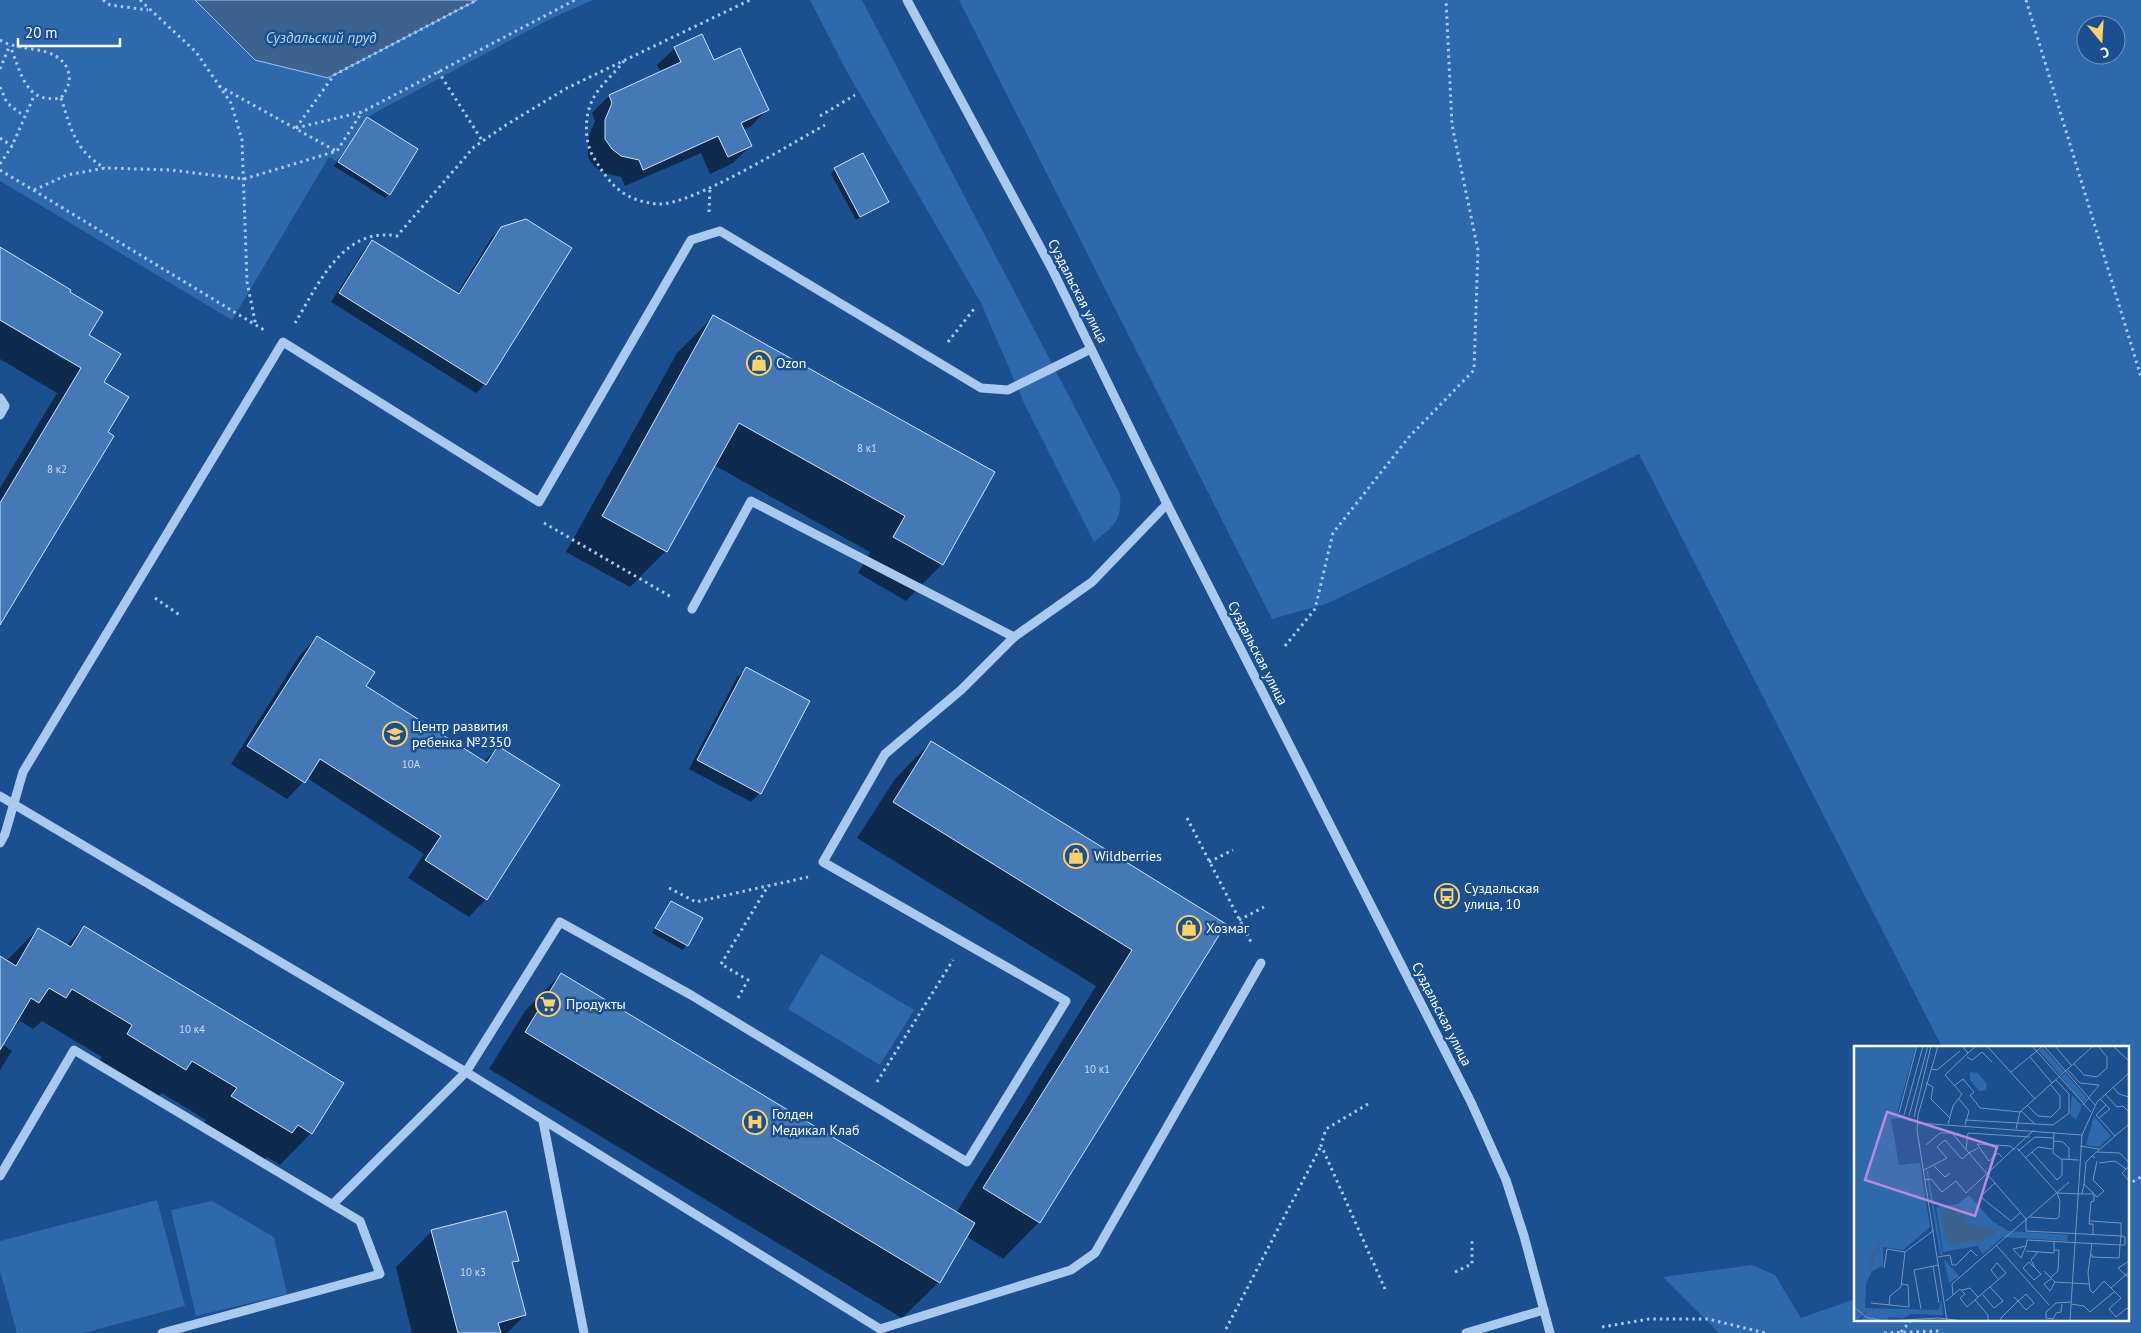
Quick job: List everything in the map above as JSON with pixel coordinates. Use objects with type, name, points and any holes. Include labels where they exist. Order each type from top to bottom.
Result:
[{"type":"street","name":"Суздальская улица","points":[[907,0],[1052,269],[1167,504],[1471,1102],[1506,1180],[1550,1333]]},
{"type":"street","points":[[0,842],[5,834],[23,772],[283,342],[539,502],[691,240],[720,231],[981,388],[1008,390],[1092,349]]},
{"type":"street","points":[[0,398],[5,406],[0,415]]},
{"type":"street","points":[[692,610],[751,501],[1014,637]]},
{"type":"street","points":[[333,1204],[466,1072],[560,922],[726,1017],[967,1162],[1066,1001],[823,862],[885,754],[961,690],[1014,637],[1092,582],[1167,504]]},
{"type":"street","points":[[0,796],[466,1072],[880,1331],[1071,1270],[1096,1253],[1261,963]]},
{"type":"street","points":[[0,1176],[74,1050],[360,1221],[380,1274],[162,1333]]},
{"type":"street","points":[[543,1121],[584,1333]]},
{"type":"street","points":[[1466,1333],[1544,1310]]},
{"type":"path","points":[[103,0],[110,5],[149,10]]},
{"type":"path","points":[[140,0],[196,52],[231,103],[242,140],[247,282],[256,326]]},
{"type":"path","points":[[296,128],[334,75],[477,0]]},
{"type":"path","points":[[296,128],[362,112],[575,0]]},
{"type":"path","points":[[305,306],[332,260],[356,243],[382,233],[397,236],[474,147],[506,124],[567,88],[750,0]]},
{"type":"path","points":[[1285,646],[1315,609],[1332,533],[1409,437],[1474,370],[1478,250],[1452,125],[1446,0]]},
{"type":"path","points":[[2026,0],[2141,377]]},
{"type":"path","points":[[0,40],[10,46],[56,54],[63,60],[70,76],[68,89],[61,98],[48,100],[34,96],[28,88],[10,46]]},
{"type":"path","points":[[0,69],[10,46]]},
{"type":"path","points":[[626,60],[593,99],[586,127],[589,150],[607,181],[627,196],[659,204],[688,197],[737,174],[825,125]]},
{"type":"path","points":[[438,71],[483,142]]},
{"type":"path","points":[[219,85],[337,151]]},
{"type":"path","points":[[0,87],[7,103],[24,116]]},
{"type":"path","points":[[820,116],[855,95]]},
{"type":"path","points":[[0,164],[12,146],[34,96]]},
{"type":"path","points":[[61,98],[74,138],[82,151],[93,161],[105,168]]},
{"type":"path","points":[[33,190],[67,175],[105,168],[171,170],[244,179],[337,151],[362,112]]},
{"type":"path","points":[[0,138],[12,146]]},
{"type":"path","points":[[0,170],[283,342]]},
{"type":"path","points":[[135,585],[182,616]]},
{"type":"path","points":[[1187,818],[1261,963]]},
{"type":"path","points":[[1210,862],[1233,850]]},
{"type":"path","points":[[669,888],[696,902],[838,871]]},
{"type":"path","points":[[726,1017],[748,980],[721,964],[768,886]]},
{"type":"path","points":[[1239,920],[1264,907]]},
{"type":"path","points":[[866,1101],[964,943]]},
{"type":"path","points":[[1226,1329],[1321,1145],[1326,1129],[1368,1104]]},
{"type":"path","points":[[1321,1145],[1384,1289]]},
{"type":"path","points":[[2128,1184],[2141,1177]]},
{"type":"path","points":[[1455,1272],[1472,1264],[1472,1238]]},
{"type":"path","points":[[1602,1327],[1649,1319],[1708,1319],[1764,1333]]},
{"type":"path","points":[[1901,1332],[1911,1320]]},
{"type":"path","points":[[1884,1333],[1940,1331],[1942,1333]]},
{"type":"shaded area","points":[[0,0],[593,0],[552,18],[367,117],[338,162],[329,157],[232,320],[0,181]]},
{"type":"shaded area","points":[[810,0],[862,0],[1120,494],[1118,517],[1112,527],[1094,542],[1025,405],[981,303],[846,70]]},
{"type":"shaded area","points":[[959,0],[2141,0],[2141,1333],[1719,1333],[1663,1277],[1752,1265],[1775,1275],[1801,1318],[1854,1299],[1854,1320],[2128,1320],[2128,1046],[1941,1046],[1639,454],[1326,604],[1272,619]]},
{"type":"shaded area","points":[[821,954],[914,1010],[880,1065],[788,1009]]},
{"type":"shaded area","points":[[157,1200],[185,1306],[83,1333],[17,1333],[0,1271],[0,1241]]},
{"type":"shaded area","points":[[212,1201],[274,1237],[287,1294],[196,1316],[171,1210]]},
{"type":"water","name":"Суздальский пруд","points":[[195,0],[477,0],[328,78],[255,60]]},
{"type":"building","points":[[702,34],[714,60],[740,48],[769,110],[741,123],[752,146],[728,157],[718,136],[643,170],[639,160],[621,156],[612,149],[605,139],[605,120],[612,103],[609,95],[681,62],[674,47]]},
{"type":"building","points":[[367,117],[418,149],[390,195],[338,162]]},
{"type":"building","points":[[863,153],[889,202],[860,217],[834,168]]},
{"type":"building","points":[[526,219],[572,248],[486,385],[339,293],[372,240],[459,294],[501,227]]},
{"type":"building","points":[[0,247],[71,290],[70,292],[103,312],[89,335],[121,354],[104,382],[129,397],[108,432],[114,436],[0,625],[0,503],[81,368],[0,320]]},
{"type":"building","points":[[713,315],[995,472],[943,565],[893,537],[905,516],[739,423],[667,552],[602,516]]},
{"type":"building","points":[[317,636],[375,672],[366,686],[487,763],[498,746],[560,785],[487,900],[425,860],[441,836],[320,759],[305,783],[247,746]]},
{"type":"building","points":[[746,667],[810,701],[761,794],[697,760]]},
{"type":"building","points":[[931,741],[1226,924],[1040,1223],[983,1188],[1132,950],[893,802]]},
{"type":"building","points":[[671,901],[703,918],[688,946],[655,928]]},
{"type":"building","points":[[84,926],[344,1083],[312,1134],[298,1125],[292,1133],[231,1096],[237,1088],[192,1061],[186,1070],[127,1034],[132,1025],[72,989],[66,998],[49,988],[39,1003],[31,998],[0,1050],[0,956],[16,966],[38,928],[71,947]]},
{"type":"building","points":[[561,973],[975,1223],[940,1283],[525,1032]]},
{"type":"building","points":[[506,1211],[519,1261],[512,1262],[526,1315],[498,1323],[501,1333],[458,1333],[431,1230]]},
{"type":"place","name":"Ozon","points":[[759,363]]},
{"type":"place","name":"Центр развития ребенка №2350","points":[[395,734]]},
{"type":"place","name":"Wildberries","points":[[1076,856]]},
{"type":"place","name":"Суздальская улица, 10","points":[[1447,896]]},
{"type":"place","name":"Хозмаг","points":[[1189,928]]},
{"type":"place","name":"Продукты","points":[[548,1004]]},
{"type":"place","name":"Голден Медикал Клаб","points":[[755,1122]]}]
